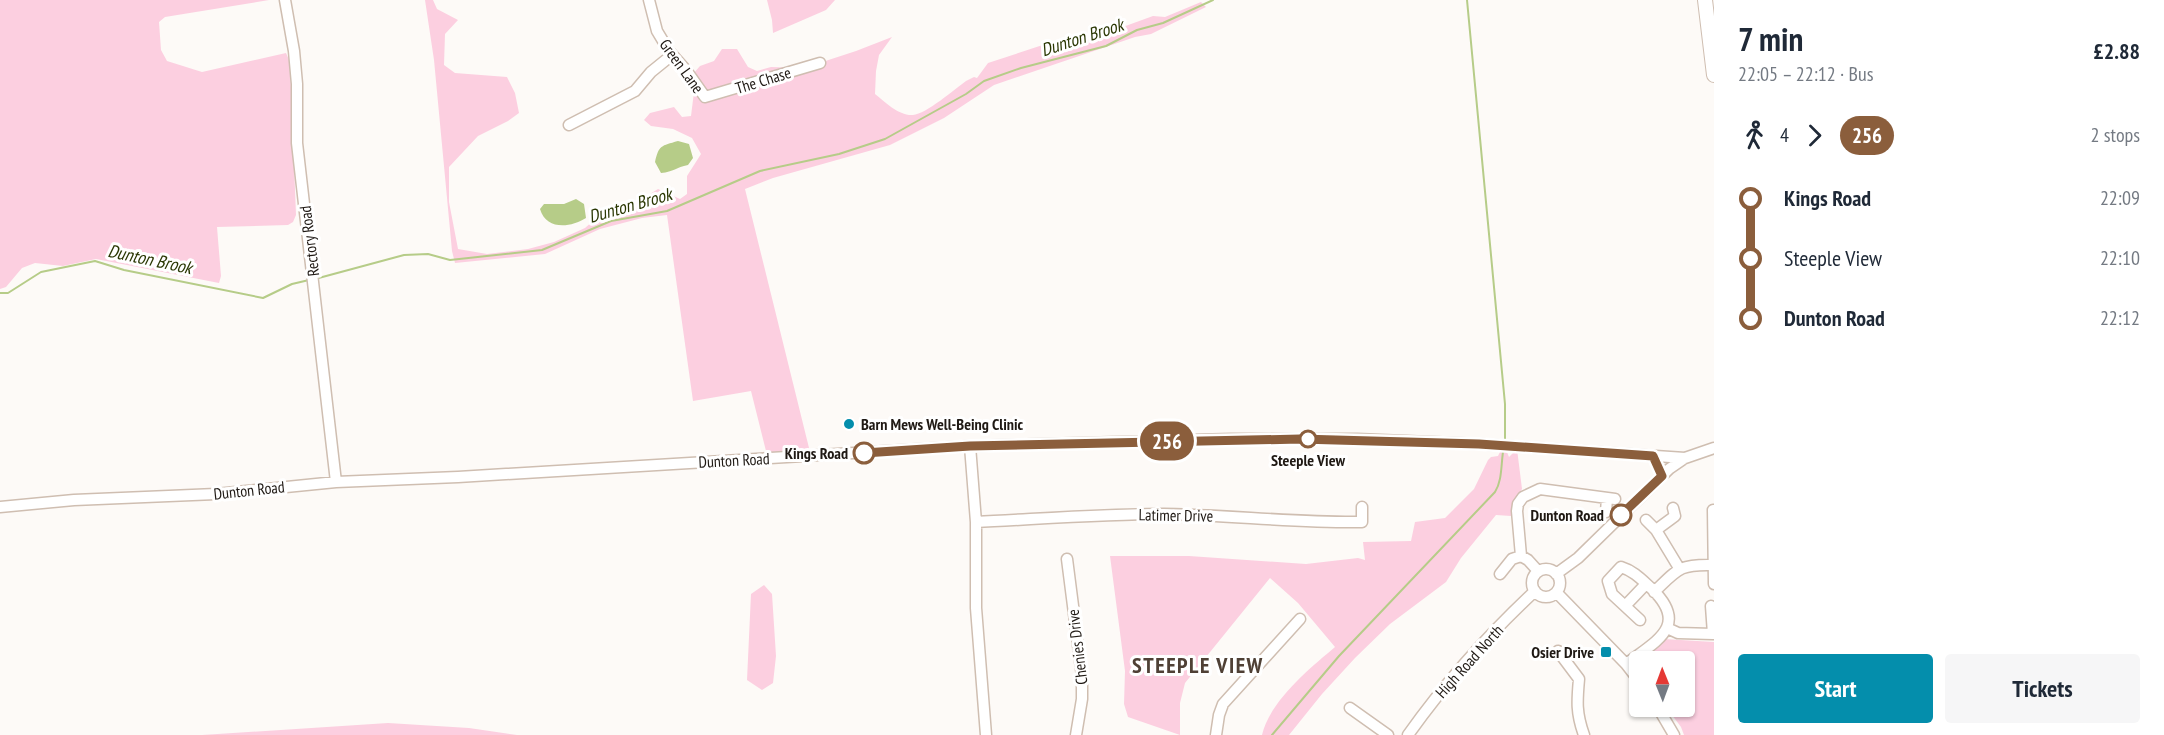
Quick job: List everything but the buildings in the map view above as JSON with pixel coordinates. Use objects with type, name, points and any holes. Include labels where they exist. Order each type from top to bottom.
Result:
[{"type":"main road","points":[[1704,0],[1714,75]]},
{"type":"street","name":"Rectory Road","points":[[285,0],[294,51],[297,84],[297,143],[336,482]]},
{"type":"street","name":"Green Lane","points":[[649,0],[657,32],[705,97]]},
{"type":"street","points":[[569,125],[635,91],[651,72],[672,55]]},
{"type":"street","name":"The Chase","points":[[705,97],[820,63]]},
{"type":"street","name":"Dunton Road","points":[[0,507],[74,500],[216,494],[336,482],[970,446],[1231,439],[1357,439],[1479,444],[1685,458]]},
{"type":"street","points":[[970,446],[976,522],[976,608],[986,735]]},
{"type":"street","points":[[1556,574],[1578,558],[1662,476],[1685,458],[1714,448]]},
{"type":"street","points":[[1653,456],[1662,476]]},
{"type":"street","points":[[1521,556],[1517,511],[1518,504],[1523,497],[1540,489],[1611,498],[1606,512]]},
{"type":"street","name":"Latimer Drive","points":[[976,522],[1075,516],[1165,514],[1297,522],[1362,522],[1362,507]]},
{"type":"street","points":[[1656,530],[1675,516],[1673,508]]},
{"type":"street","points":[[1713,510],[1713,584]]},
{"type":"street","points":[[1646,520],[1656,530],[1679,568]]},
{"type":"street","points":[[1507,570],[1512,559],[1521,556],[1528,560],[1538,572]]},
{"type":"street","name":"Chenies Drive","points":[[1067,559],[1082,675],[1082,699],[1076,735]]},
{"type":"street","points":[[1625,606],[1679,568],[1713,565]]},
{"type":"street","points":[[1626,664],[1651,646],[1667,628],[1669,622],[1667,607],[1651,588],[1631,570],[1622,567],[1608,581],[1612,594],[1640,620]]},
{"type":"street","points":[[1547,570],[1556,574],[1560,588],[1557,593],[1543,597],[1535,591],[1532,583],[1538,572],[1547,570]]},
{"type":"street","name":"High Road North","points":[[1408,735],[1446,685],[1475,652],[1535,591]]},
{"type":"street","points":[[1557,593],[1629,668]]},
{"type":"street","points":[[1667,628],[1677,633],[1713,634],[1712,606]]},
{"type":"street","points":[[1216,735],[1218,715],[1223,704],[1300,619]]},
{"type":"street","points":[[1558,651],[1579,679],[1576,700],[1584,735]]},
{"type":"street","points":[[1350,708],[1388,735]]},
{"type":"street","points":[[1664,717],[1674,735]]},
{"type":"shaded area","points":[[0,0],[269,0],[165,17],[159,22],[161,50],[167,61],[202,72],[286,53],[290,62],[296,215],[293,222],[288,225],[217,227],[221,276],[219,283],[96,259],[63,266],[35,263],[22,268],[6,287],[0,289]]},
{"type":"shaded area","points":[[425,0],[433,0],[437,9],[458,20],[445,34],[444,65],[455,73],[507,77],[515,93],[519,113],[478,136],[449,167],[449,202],[458,249],[487,254],[528,249],[554,242],[585,228],[593,221],[624,210],[658,189],[680,199],[687,194],[687,176],[701,154],[692,138],[673,129],[651,126],[644,120],[650,113],[674,107],[682,117],[691,116],[694,92],[685,83],[700,66],[714,61],[722,49],[737,49],[748,67],[757,71],[771,67],[804,68],[892,37],[879,55],[875,94],[897,111],[913,115],[933,106],[966,81],[977,78],[988,63],[1061,39],[1087,40],[1153,16],[1165,17],[1201,2],[1206,7],[1151,34],[1135,37],[994,85],[944,118],[890,145],[773,178],[745,189],[811,456],[768,459],[751,391],[693,401],[667,215],[642,218],[600,229],[545,254],[455,263],[434,60]]},
{"type":"shaded area","points":[[767,0],[835,0],[826,10],[773,33]]},
{"type":"shaded area","points":[[678,141],[689,144],[693,158],[688,165],[661,173],[655,162],[658,152],[664,145]]},
{"type":"shaded area","points":[[576,199],[584,204],[586,218],[573,224],[553,224],[547,221],[540,209],[544,204],[564,204]]},
{"type":"shaded area","points":[[1517,449],[1522,489],[1513,502],[1511,516],[1496,515],[1461,558],[1446,582],[1390,624],[1355,658],[1289,735],[1262,735],[1266,722],[1282,698],[1335,647],[1298,603],[1270,578],[1185,683],[1180,703],[1180,735],[1128,717],[1124,704],[1125,671],[1110,556],[1189,556],[1306,564],[1358,558],[1365,560],[1363,542],[1411,541],[1415,522],[1445,518],[1474,489],[1491,457],[1498,456],[1500,452],[1507,452],[1509,457]]},
{"type":"shaded area","points":[[764,585],[772,594],[776,656],[773,683],[762,690],[747,680],[751,594]]},
{"type":"shaded area","points":[[1664,639],[1714,642],[1714,735],[1684,735],[1674,717],[1695,717],[1695,651],[1651,651]]},
{"type":"shaded area","points":[[388,723],[469,728],[517,735],[202,735]]},
{"type":"waterway","name":"Dunton Brook","points":[[315,279],[404,255],[428,254],[450,260],[542,250],[611,221],[667,211],[760,171],[839,154],[885,139],[966,94],[984,81],[1021,68],[1106,46],[1137,30],[1163,23],[1213,0]]},
{"type":"waterway","points":[[1467,0],[1505,404],[1505,439]]},
{"type":"waterway","name":"Dunton Brook","points":[[0,293],[8,293],[41,272],[95,261],[124,270],[263,298],[292,284],[309,280]]},
{"type":"waterway","points":[[1272,735],[1339,656],[1495,492],[1500,478],[1503,452]]},
{"type":"bus line","name":"256","points":[[864,453],[970,446],[1300,439],[1399,440],[1653,456],[1662,476],[1621,515]]},
{"type":"place","name":"Barn Mews Well-Being Clinic","points":[[849,424]]},
{"type":"place","name":"Steeple View","points":[[1308,439]]},
{"type":"place","name":"Kings Road","points":[[864,453]]},
{"type":"place","name":"Dunton Road","points":[[1621,515]]},
{"type":"place","name":"Osier Drive","points":[[1606,652]]},
{"type":"district","name":"STEEPLE VIEW","points":[[1198,665]]}]
